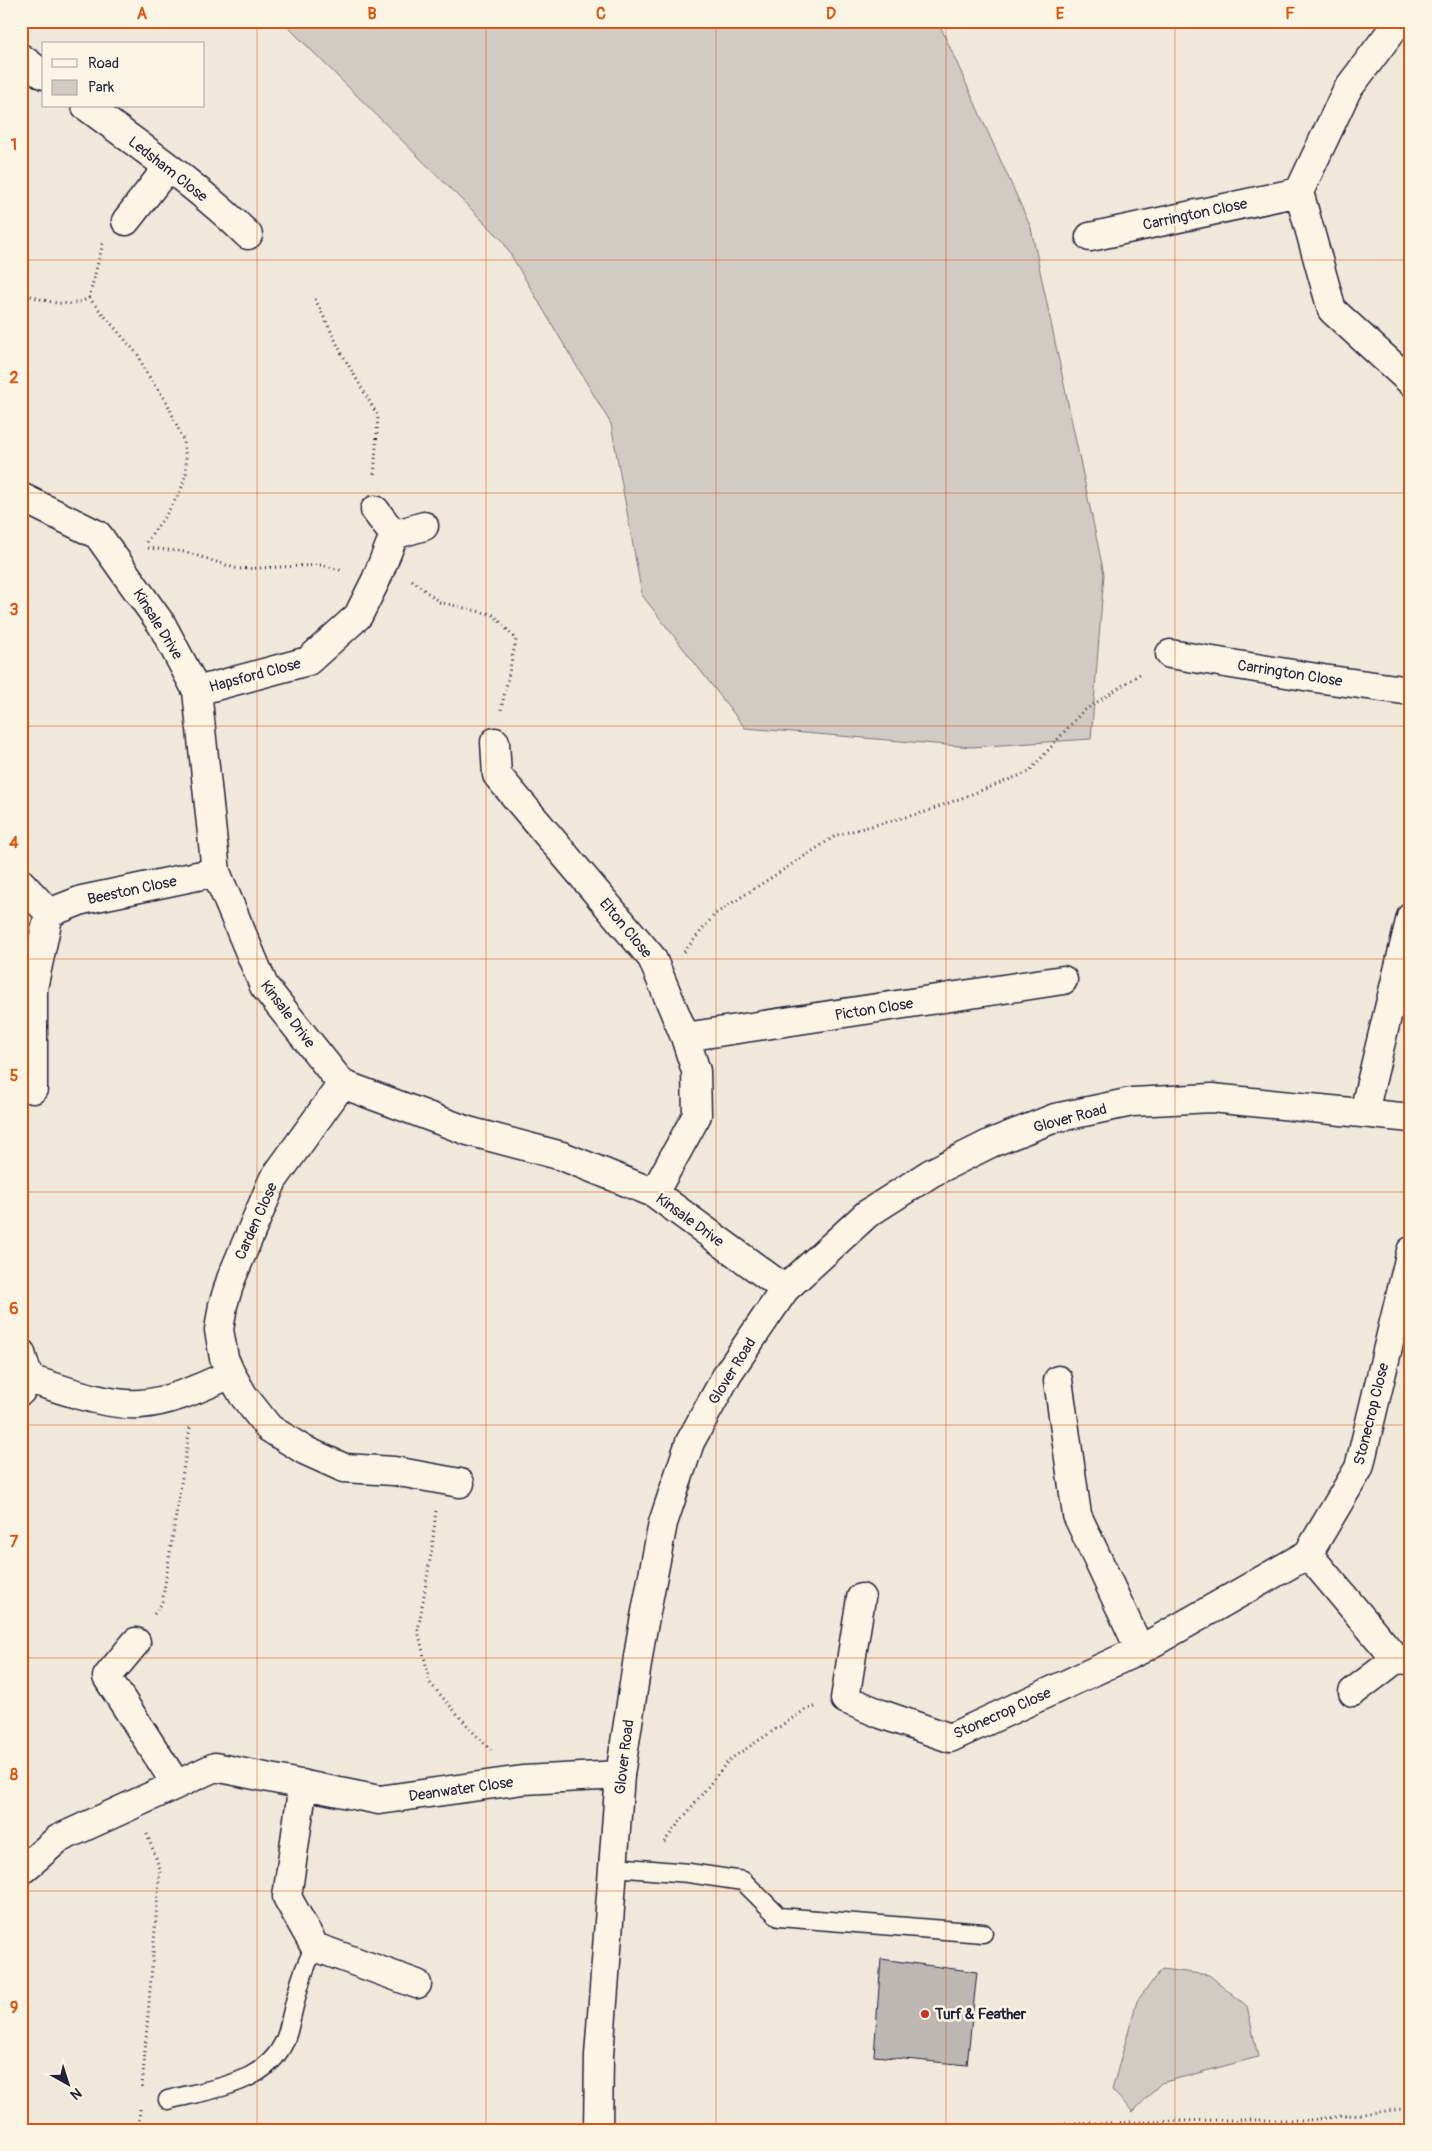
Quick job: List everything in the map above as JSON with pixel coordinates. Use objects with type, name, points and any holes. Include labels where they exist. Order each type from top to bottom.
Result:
[{"type":"street","points":[[1399,21],[1347,90],[1299,192],[1332,310],[1411,382]]},
{"type":"street","points":[[21,58],[42,74]]},
{"type":"street","name":"Ledsham Close","points":[[89,108],[168,167],[228,216],[248,236]]},
{"type":"street","points":[[126,221],[168,167]]},
{"type":"street","name":"Carrington Close","points":[[1090,237],[1299,192]]},
{"type":"street","name":"Kinsale Drive","points":[[21,497],[98,535],[162,625],[197,691],[216,872],[264,986],[342,1084],[468,1131],[562,1156],[654,1193],[785,1289]]},
{"type":"street","points":[[375,510],[385,557],[424,526]]},
{"type":"street","name":"Hapsford Close","points":[[197,691],[308,662],[358,616],[385,557]]},
{"type":"street","name":"Carrington Close","points":[[1170,654],[1411,691]]},
{"type":"street","name":"Elton Close","points":[[495,742],[497,775],[652,958],[685,1037],[696,1071],[697,1116],[654,1193]]},
{"type":"street","name":"Beeston Close","points":[[49,913],[82,900],[216,872]]},
{"type":"street","points":[[21,883],[49,913],[32,988],[33,1089]]},
{"type":"street","points":[[1364,1112],[1411,917]]},
{"type":"street","name":"Picton Close","points":[[685,1037],[1063,980]]},
{"type":"street","name":"Carden Close","points":[[342,1084],[273,1180],[231,1279],[223,1305],[219,1330],[224,1358],[243,1395],[270,1428],[304,1450],[344,1468],[394,1471],[450,1481]]},
{"type":"street","name":"Glover Road","points":[[598,2130],[599,2055],[620,1775],[641,1638],[662,1523],[690,1442],[728,1374],[785,1289],[867,1214],[931,1173],[992,1143],[1055,1118],[1132,1102],[1212,1098],[1411,1118]]},
{"type":"street","name":"Stonecrop Close","points":[[845,1699],[881,1714],[950,1738],[1140,1650],[1308,1554],[1359,1468],[1406,1294],[1411,1251]]},
{"type":"street","points":[[21,1353],[25,1385],[118,1403],[141,1404],[168,1398],[196,1389],[231,1374]]},
{"type":"street","points":[[1058,1380],[1077,1515],[1140,1650]]},
{"type":"street","points":[[1308,1554],[1404,1660],[1353,1692]]},
{"type":"street","points":[[845,1699],[861,1598]]},
{"type":"street","points":[[136,1642],[108,1676],[176,1784]]},
{"type":"street","name":"Deanwater Close","points":[[21,1871],[58,1839],[215,1767],[379,1800],[523,1780],[620,1775]]},
{"type":"street","points":[[303,1784],[287,1897],[316,1947],[417,1984]]},
{"type":"lane","points":[[614,1867],[689,1873],[743,1881],[779,1917],[983,1933]]},
{"type":"lane","points":[[168,2100],[239,2081],[255,2075],[268,2065],[278,2052],[287,2034],[306,1963],[316,1947]]},
{"type":"path","points":[[21,293],[57,303],[77,304],[89,298],[104,240],[126,221]]},
{"type":"path","points":[[89,298],[139,356],[145,371],[167,402],[183,440],[186,473],[181,490],[166,515],[142,547],[186,552],[238,569],[322,565],[385,557],[439,602],[494,615],[516,640],[495,742]]},
{"type":"path","points":[[315,299],[342,354],[378,416],[373,489],[375,510]]},
{"type":"path","points":[[661,980],[715,914],[837,835],[925,812],[1029,772],[1082,712],[1170,654]]},
{"type":"path","points":[[136,1642],[162,1603],[196,1389]]},
{"type":"path","points":[[450,1481],[432,1548],[418,1630],[430,1683],[475,1734],[523,1780]]},
{"type":"path","points":[[662,1845],[729,1760],[806,1710],[845,1699]]},
{"type":"path","points":[[135,1803],[160,1869],[142,2091]]},
{"type":"path","points":[[138,2130],[141,2101]]},
{"type":"path","points":[[1046,2130],[1065,2124],[1309,2120],[1411,2108]]},
{"type":"green space","points":[[282,21],[938,21],[1031,228],[1104,574],[1091,739],[971,747],[745,728],[642,595],[611,424],[502,240]]},
{"type":"green space","points":[[1162,1969],[1209,1975],[1247,2006],[1258,2057],[1161,2083],[1133,2112],[1112,2090],[1137,2001]]},
{"type":"building","name":"Turf & Feather","points":[[881,1959],[977,1972],[967,2065],[874,2056]]},
{"type":"place","name":"Turf & Feather","points":[[925,2014]]}]
